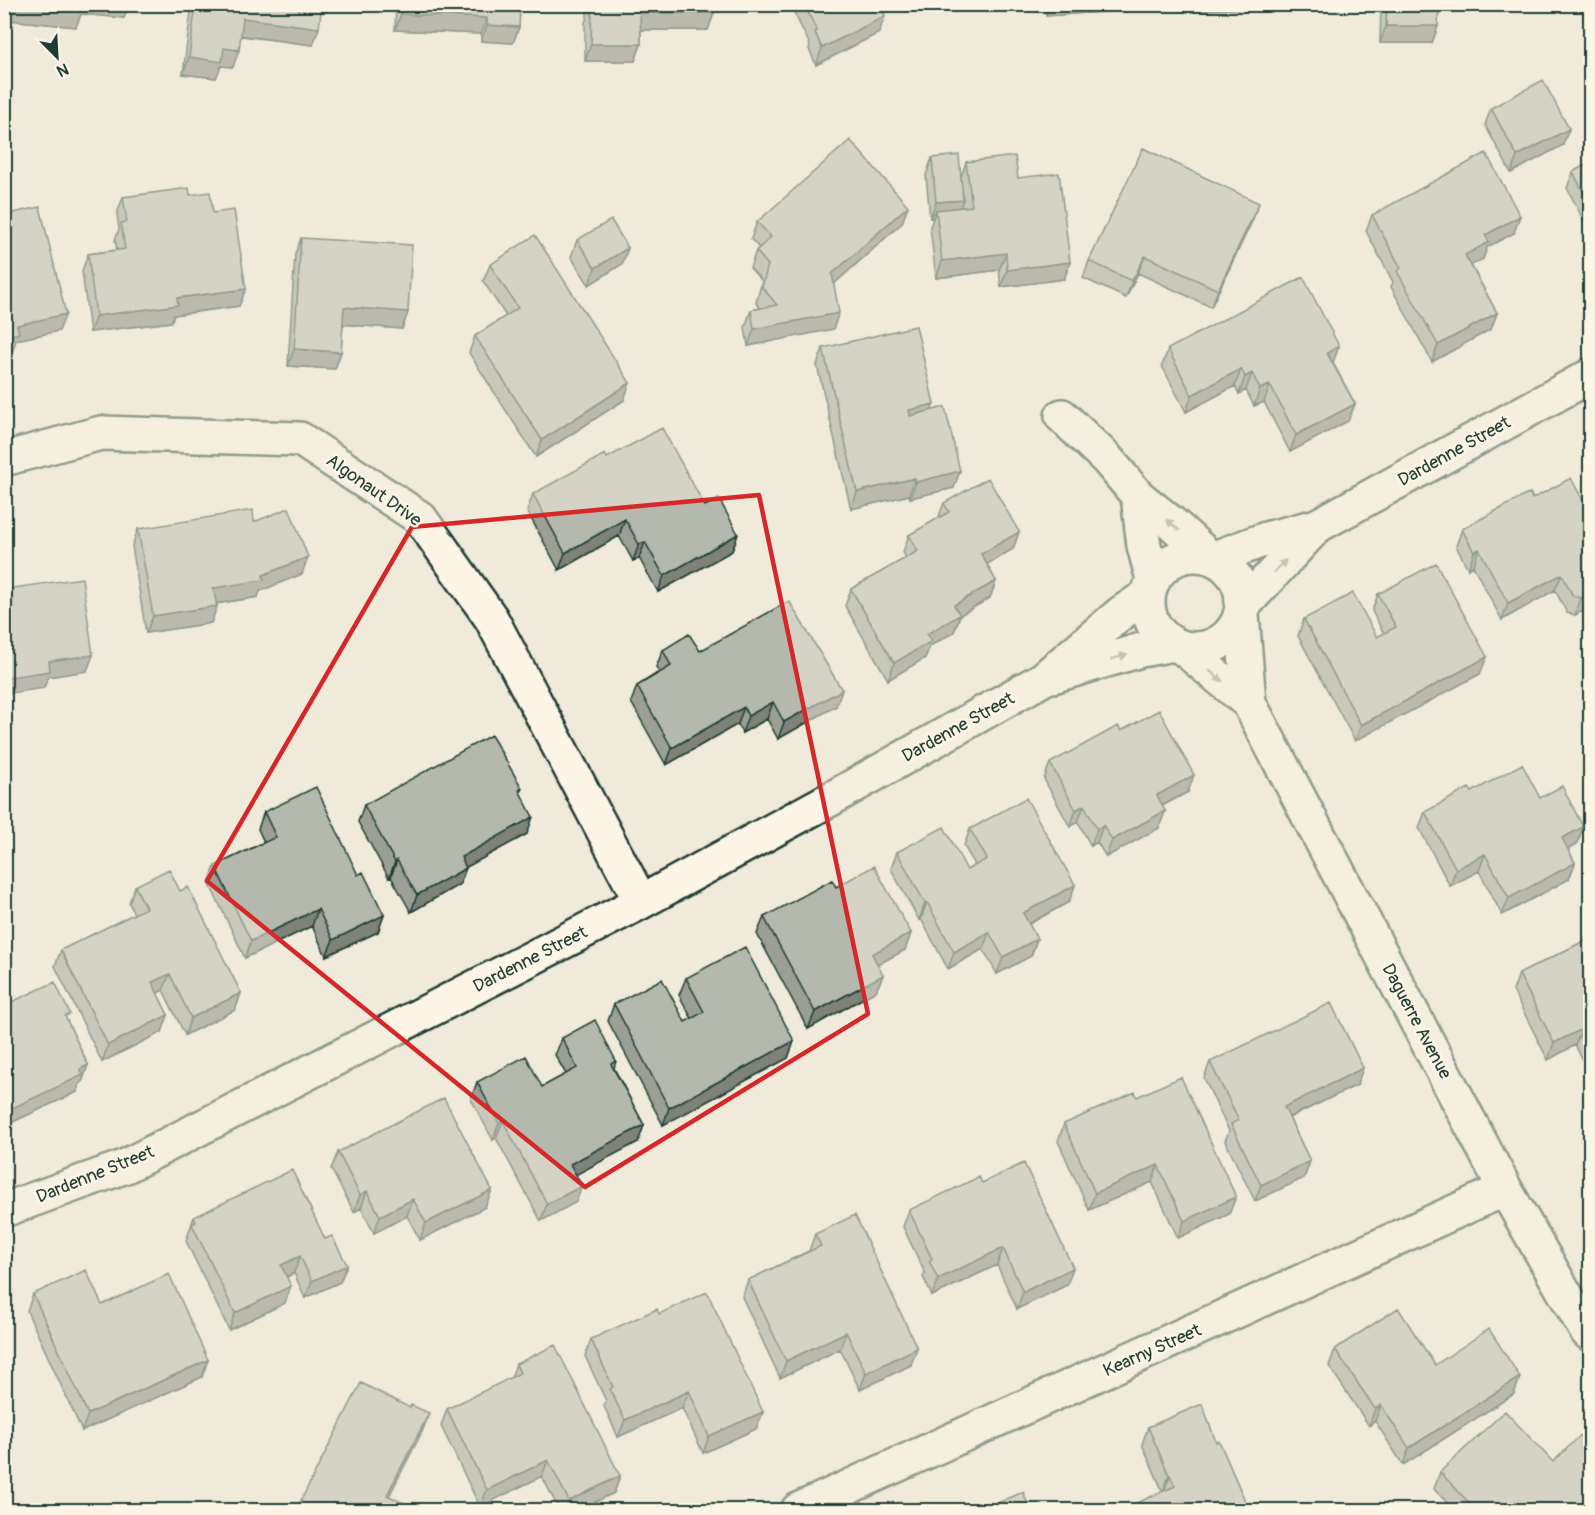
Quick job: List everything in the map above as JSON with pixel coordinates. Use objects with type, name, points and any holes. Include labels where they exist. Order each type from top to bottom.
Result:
[{"type":"street","name":"Dardenne Street","points":[[1210,557],[1317,526],[1590,376]]},
{"type":"street","points":[[1062,416],[1107,459],[1138,496],[1210,557]]},
{"type":"street","name":"Algonaut Drive","points":[[4,459],[101,433],[300,439],[420,518],[490,618],[641,902]]},
{"type":"street","points":[[1138,496],[1150,587],[1148,611],[1154,626],[1164,638],[1178,646],[1194,650],[1210,647],[1225,640],[1235,627],[1242,610],[1243,598],[1240,584],[1232,571],[1221,561],[1210,557],[1192,554],[1177,558],[1163,566],[1150,587]]},
{"type":"street","name":"Dardenne Street","points":[[1242,610],[1317,526]]},
{"type":"street","name":"Dardenne Street","points":[[4,1210],[126,1166],[641,902],[1042,679],[1150,587]]},
{"type":"street","name":"Daguerre Avenue","points":[[1242,610],[1250,704],[1505,1189],[1590,1334]]},
{"type":"street","name":"Dardenne Street","points":[[1042,679],[1140,650],[1178,646]]},
{"type":"street","name":"Daguerre Avenue","points":[[1178,646],[1250,704]]},
{"type":"street","name":"Kearny Street","points":[[798,1510],[1505,1189]]},
{"type":"highlighted area","points":[[759,495],[868,1014],[585,1187],[207,881],[412,527]]},
{"type":"building","points":[[28,4],[83,4],[82,10]]},
{"type":"building","points":[[196,4],[322,4],[319,28],[243,18],[239,50],[224,48],[222,62],[189,57]]},
{"type":"building","points":[[401,4],[520,4],[519,27],[487,25],[487,18],[401,14]]},
{"type":"building","points":[[594,4],[714,4],[714,13],[640,13],[641,44],[591,44],[592,6]]},
{"type":"building","points":[[804,4],[879,4],[885,16],[822,48],[815,32],[817,31]]},
{"type":"building","points":[[1387,4],[1439,4],[1438,26],[1386,26]]},
{"type":"building","points":[[1543,80],[1569,129],[1517,156],[1491,108]]},
{"type":"building","points":[[850,140],[908,206],[832,274],[839,313],[754,329],[751,310],[777,305],[762,287],[768,265],[756,251],[771,237],[757,222]]},
{"type":"building","points":[[1143,148],[1259,203],[1218,290],[1145,256],[1132,281],[1089,261]]},
{"type":"building","points":[[1486,153],[1520,216],[1485,235],[1489,242],[1465,255],[1497,313],[1438,345],[1397,271],[1401,268],[1372,215]]},
{"type":"building","points":[[959,155],[963,200],[936,202],[932,158]]},
{"type":"building","points":[[1015,156],[1018,178],[1059,173],[1070,262],[1007,270],[1006,253],[942,261],[936,210],[972,206],[966,162]]},
{"type":"building","points":[[1590,162],[1590,205],[1573,172]]},
{"type":"building","points":[[189,188],[190,195],[210,192],[213,213],[234,210],[246,289],[177,298],[178,305],[96,316],[88,254],[125,249],[121,223],[127,222],[123,197]]},
{"type":"building","points":[[40,207],[66,314],[17,325],[19,333],[4,337],[4,215]]},
{"type":"building","points":[[611,220],[628,248],[595,268],[577,240]]},
{"type":"building","points":[[535,235],[630,383],[542,440],[475,336],[518,308],[490,265]]},
{"type":"building","points":[[301,238],[412,245],[408,312],[344,307],[341,352],[294,349]]},
{"type":"building","points":[[1303,277],[1339,346],[1327,353],[1355,404],[1296,435],[1270,385],[1260,389],[1252,373],[1245,377],[1241,369],[1192,395],[1168,349]]},
{"type":"building","points":[[916,326],[934,404],[909,410],[910,416],[945,407],[960,471],[916,482],[915,478],[857,492],[823,348]]},
{"type":"building","points":[[662,428],[705,506],[719,499],[738,534],[664,576],[645,542],[639,544],[625,519],[565,553],[533,494],[605,454],[607,458]]},
{"type":"building","points":[[988,478],[1019,532],[981,554],[996,581],[954,605],[960,615],[927,634],[932,641],[894,663],[851,589],[918,551],[909,535],[949,512],[944,503]]},
{"type":"building","points":[[1571,478],[1590,514],[1590,593],[1581,598],[1573,596],[1562,574],[1508,603],[1479,549],[1474,552],[1462,529],[1530,493],[1532,499]]},
{"type":"building","points":[[289,508],[308,557],[263,575],[264,580],[213,588],[217,606],[153,616],[138,529],[253,510],[254,522]]},
{"type":"building","points":[[1436,563],[1487,657],[1361,725],[1304,619],[1353,593],[1377,637],[1396,627],[1378,594]]},
{"type":"building","points":[[4,578],[6,578],[7,589],[82,578],[93,655],[49,661],[50,671],[4,678]]},
{"type":"building","points":[[789,601],[842,690],[784,722],[773,702],[748,716],[744,707],[672,748],[637,686],[671,666],[663,650],[689,634],[700,651]]},
{"type":"building","points":[[1159,710],[1194,775],[1157,795],[1165,811],[1112,840],[1103,825],[1097,829],[1084,805],[1076,810],[1050,763],[1118,726],[1121,731]]},
{"type":"building","points":[[491,735],[522,788],[519,790],[533,817],[461,857],[466,868],[417,895],[397,860],[395,862],[364,805]]},
{"type":"building","points":[[1522,764],[1540,798],[1562,786],[1583,827],[1562,838],[1575,863],[1509,898],[1485,854],[1456,869],[1425,812],[1469,788],[1472,792]]},
{"type":"building","points":[[316,787],[358,875],[363,872],[384,915],[333,940],[318,909],[251,941],[215,866],[276,837],[264,812]]},
{"type":"building","points":[[1026,798],[1075,885],[1023,913],[1037,939],[1003,957],[989,932],[954,952],[897,852],[944,827],[967,870],[987,859],[970,829]]},
{"type":"building","points":[[874,866],[911,933],[872,954],[883,975],[815,1012],[764,917],[832,880],[836,887]]},
{"type":"building","points":[[169,869],[180,891],[188,887],[241,993],[191,1018],[170,974],[152,982],[168,1015],[108,1045],[61,950],[146,908],[135,886]]},
{"type":"building","points":[[1590,938],[1590,1046],[1582,1029],[1554,1043],[1519,974]]},
{"type":"building","points":[[745,947],[794,1041],[669,1108],[614,1004],[662,979],[685,1022],[704,1012],[686,978]]},
{"type":"building","points":[[55,982],[70,1014],[65,1016],[88,1065],[80,1069],[83,1075],[4,1112],[4,1015],[9,1013],[5,1005]]},
{"type":"building","points":[[1331,1003],[1363,1068],[1284,1107],[1310,1161],[1261,1185],[1231,1124],[1239,1120],[1210,1062]]},
{"type":"building","points":[[595,1020],[616,1061],[611,1064],[644,1125],[570,1164],[582,1186],[547,1204],[503,1121],[499,1123],[477,1082],[526,1056],[542,1087],[577,1068],[562,1038]]},
{"type":"building","points":[[1181,1077],[1236,1197],[1184,1221],[1158,1165],[1095,1193],[1064,1124],[1135,1092],[1137,1097]]},
{"type":"building","points":[[444,1098],[492,1190],[426,1223],[413,1199],[380,1216],[367,1191],[360,1195],[338,1152]]},
{"type":"building","points":[[1024,1163],[1073,1268],[1023,1292],[1003,1248],[938,1279],[929,1261],[932,1259],[909,1210],[979,1177],[982,1183]]},
{"type":"building","points":[[292,1170],[325,1239],[332,1236],[347,1265],[312,1281],[300,1256],[281,1265],[291,1286],[235,1313],[192,1224],[196,1222],[194,1217]]},
{"type":"building","points":[[855,1215],[917,1348],[866,1373],[846,1332],[786,1361],[748,1280],[821,1246],[815,1234]]},
{"type":"building","points":[[86,1270],[102,1305],[169,1274],[208,1360],[88,1414],[33,1294]]},
{"type":"building","points":[[707,1292],[763,1412],[709,1436],[689,1391],[625,1420],[610,1389],[613,1387],[591,1339],[657,1309],[659,1314]]},
{"type":"building","points":[[1398,1308],[1435,1365],[1489,1329],[1520,1377],[1409,1448],[1381,1405],[1375,1409],[1335,1349]]},
{"type":"building","points":[[555,1345],[620,1476],[569,1501],[548,1460],[487,1490],[447,1409],[520,1373],[516,1364]]},
{"type":"building","points":[[361,1383],[410,1408],[411,1405],[429,1413],[387,1495],[418,1510],[302,1510],[297,1508]]},
{"type":"building","points":[[1202,1404],[1216,1442],[1219,1441],[1249,1510],[1121,1510],[1175,1486],[1148,1427]]},
{"type":"building","points":[[1505,1411],[1553,1462],[1586,1430],[1590,1434],[1590,1502],[1582,1510],[1476,1510],[1440,1472]]},
{"type":"building","points":[[1023,1492],[1030,1509],[982,1510]]}]
